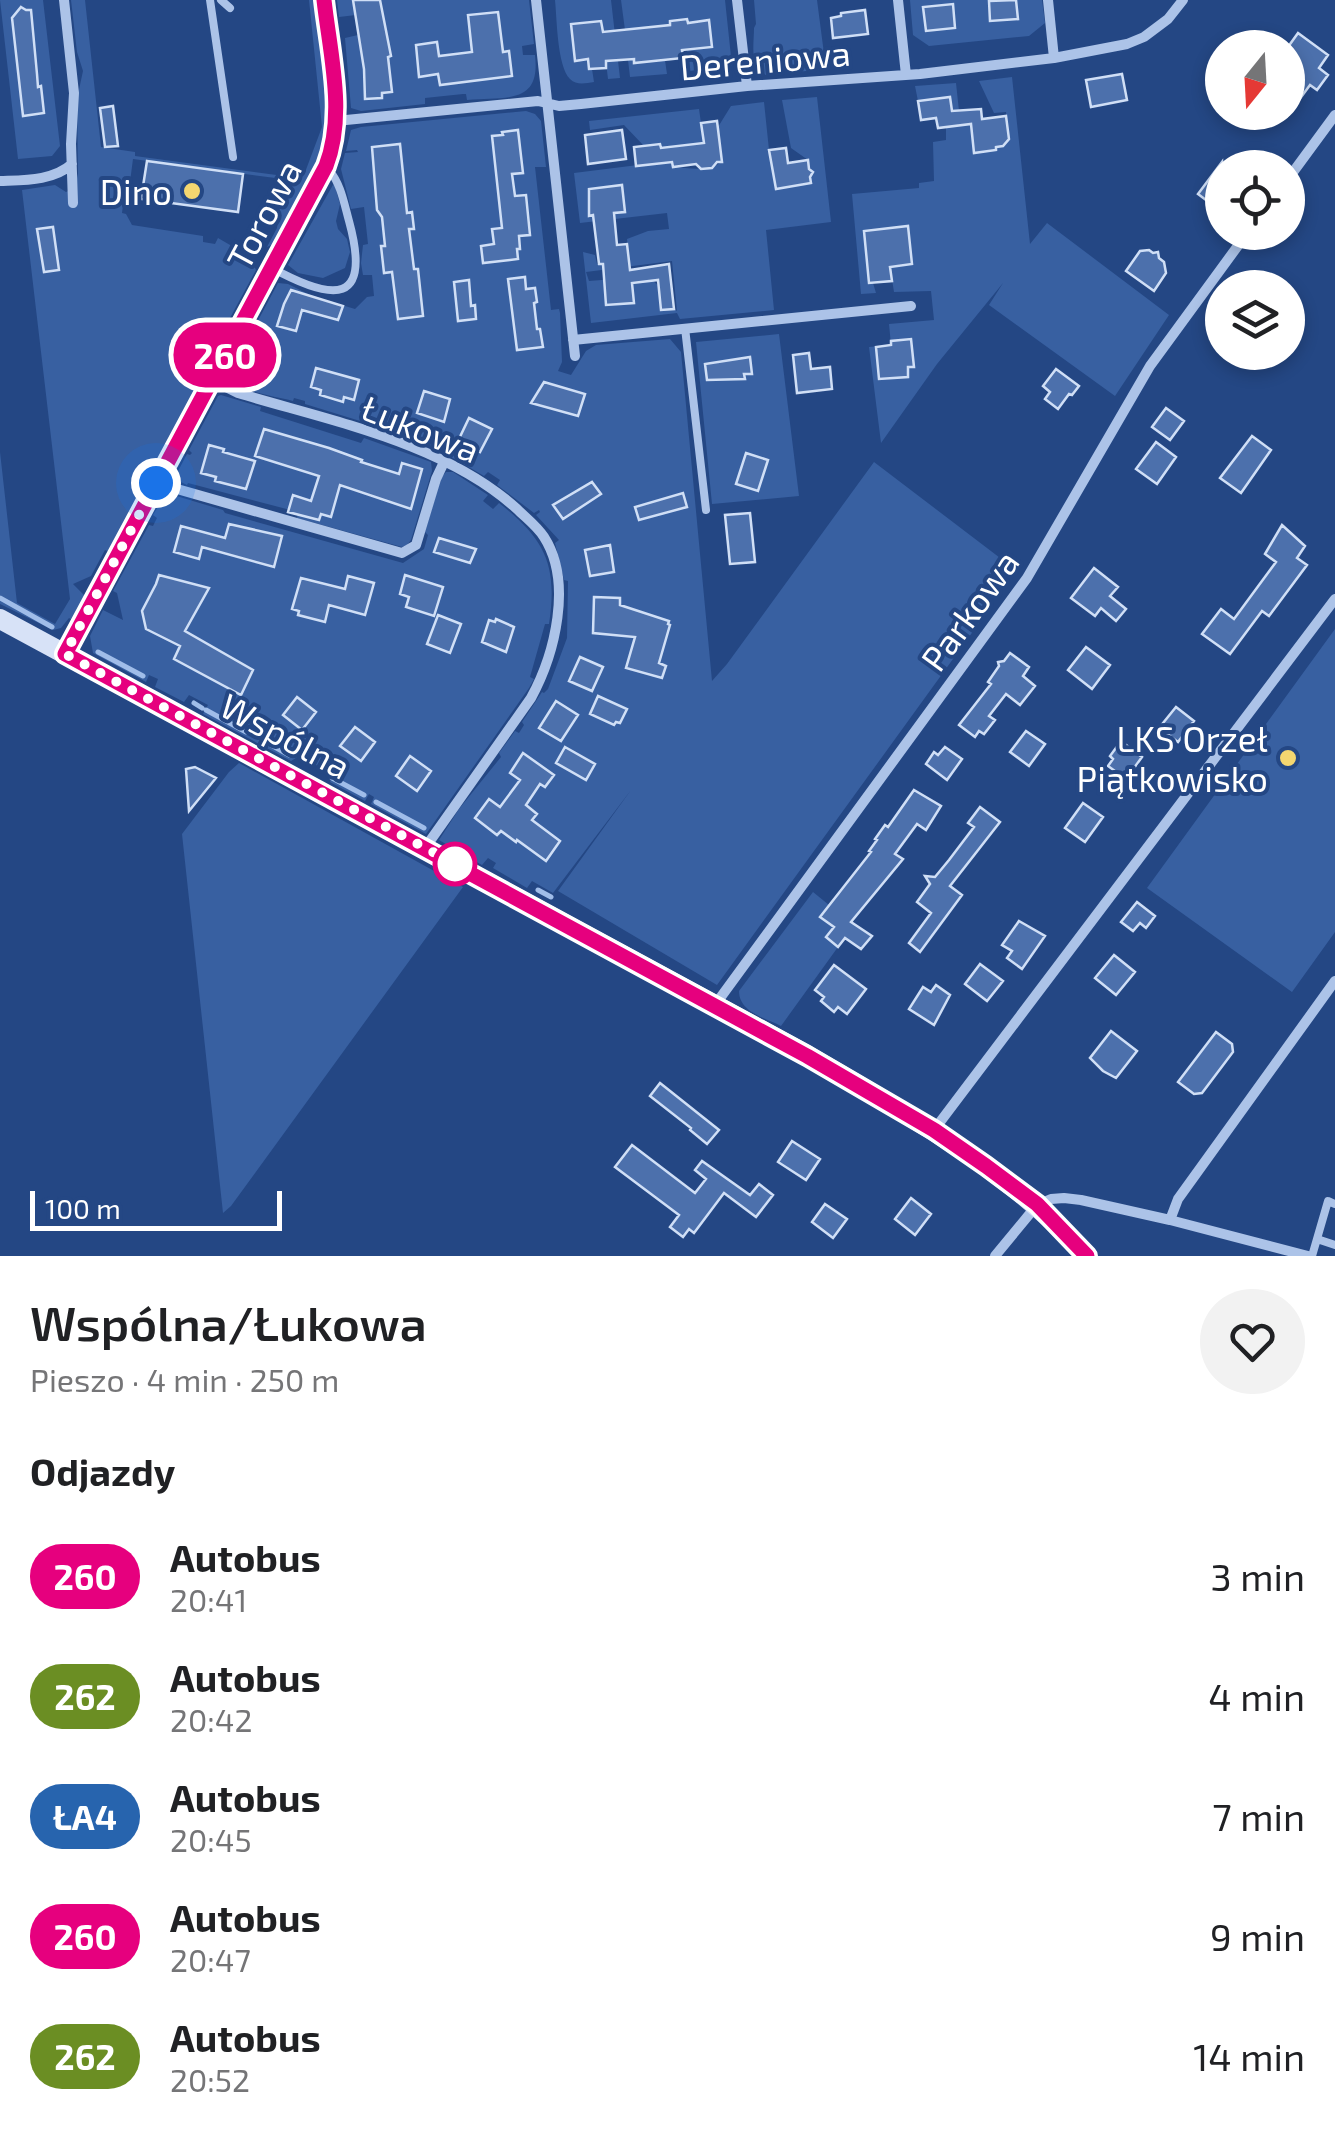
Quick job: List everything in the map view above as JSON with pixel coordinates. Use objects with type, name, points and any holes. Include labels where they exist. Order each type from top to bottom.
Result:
[{"type":"street","points":[[64,0],[74,92],[73,203]]},
{"type":"street","name":"Torowa","points":[[65,654],[326,166],[336,121],[324,0]]},
{"type":"street","points":[[536,0],[575,356]]},
{"type":"street","points":[[738,0],[747,86]]},
{"type":"street","points":[[898,0],[906,75]]},
{"type":"street","points":[[1048,0],[1054,58]]},
{"type":"street","name":"Dereniowa","points":[[336,121],[538,102],[570,105],[1054,58],[1144,37],[1168,19],[1180,2]]},
{"type":"street","points":[[1305,156],[1335,115]]},
{"type":"street","points":[[0,181],[49,177],[72,164]]},
{"type":"street","name":"Parkowa","points":[[714,1006],[1028,578],[1150,366],[1235,250]]},
{"type":"street","points":[[573,340],[911,306]]},
{"type":"street","name":"Łukowa","points":[[212,380],[238,393],[412,446],[445,460],[507,500],[543,536],[554,565],[558,606],[549,657],[531,698],[425,848]]},
{"type":"street","points":[[156,483],[402,553],[416,545],[445,460]]},
{"type":"street","points":[[934,1130],[1335,599]]},
{"type":"street","name":"Wspólna","points":[[0,619],[541,910],[934,1130],[1037,1204],[1087,1256]]},
{"type":"street","points":[[1170,1220],[1178,1198],[1335,981]]},
{"type":"street","points":[[995,1256],[1037,1204],[1052,1198],[1080,1200],[1170,1220],[1310,1256]]},
{"type":"lane","points":[[210,0],[234,157]]},
{"type":"lane","points":[[221,0],[230,8]]},
{"type":"lane","points":[[272,268],[330,292],[346,287],[354,278],[356,249],[336,179],[326,166]]},
{"type":"lane","points":[[685,328],[706,510]]},
{"type":"lane","points":[[1310,1256],[1328,1202],[1335,1204]]},
{"type":"lane","points":[[1317,1239],[1335,1245]]},
{"type":"shaded area","points":[[0,0],[43,0],[60,146],[52,156],[18,159]]},
{"type":"shaded area","points":[[71,0],[85,0],[101,147],[135,152],[135,156],[284,176],[289,185],[285,172],[304,175],[322,127],[309,0],[316,0],[326,119],[322,148],[312,176],[276,243],[267,247],[277,228],[283,179],[133,159],[122,213],[132,225],[203,236],[203,242],[215,244],[218,238],[249,256],[256,270],[224,329],[213,328],[207,339],[214,347],[214,359],[110,552],[105,550],[91,576],[73,584],[86,597],[74,621],[69,618],[61,628],[53,630],[0,604],[0,452],[17,603],[55,624],[70,599],[22,190],[55,185],[66,192],[75,188],[77,99],[83,71]]},
{"type":"shaded area","points":[[337,0],[529,0],[534,44],[522,46],[523,55],[535,55],[532,83],[526,91],[507,97],[467,100],[463,94],[425,98],[425,104],[361,111],[351,108],[345,38],[358,35],[374,23],[373,13],[339,17]]},
{"type":"shaded area","points":[[555,0],[611,0],[620,78],[608,79],[601,21],[571,24],[575,60],[590,59],[594,82],[570,79],[560,53]]},
{"type":"shaded area","points":[[621,0],[725,0],[732,66],[689,71],[687,50],[712,47],[709,21],[688,23],[687,19],[660,26],[667,74],[630,77],[628,60],[634,59],[635,64],[645,62],[642,29],[625,30]]},
{"type":"shaded area","points":[[754,0],[817,0],[826,69],[766,75],[761,71],[754,55]]},
{"type":"shaded area","points":[[910,0],[1042,0],[1045,23],[1029,36],[929,46],[913,35]]},
{"type":"shaded area","points":[[1012,77],[1030,244],[1047,223],[1169,315],[1115,396],[989,305],[1003,283],[937,364],[881,443],[869,347],[891,345],[889,324],[934,320],[931,291],[894,292],[890,267],[912,264],[907,226],[864,231],[869,283],[873,283],[876,293],[861,294],[852,194],[919,188],[919,183],[934,181],[933,142],[946,140],[946,127],[954,126],[950,97],[918,101],[915,86],[956,83],[959,111],[970,109],[975,153],[996,150],[1008,139],[1006,112],[994,113],[979,81]]},
{"type":"shaded area","points":[[817,97],[831,222],[766,230],[774,310],[680,319],[677,313],[591,323],[583,252],[595,255],[597,264],[629,261],[627,239],[669,229],[667,213],[580,223],[574,173],[662,162],[660,144],[644,146],[624,125],[590,130],[589,121],[699,109],[704,144],[673,167],[704,168],[722,162],[718,127],[731,106],[764,102],[777,189],[811,182],[808,160],[791,148],[782,100]],"holes":[[[672,261],[677,311],[661,310],[658,285],[652,276],[589,281],[586,272]]]},
{"type":"shaded area","points":[[526,111],[541,121],[546,167],[535,167],[551,310],[559,309],[560,313],[562,362],[558,371],[571,375],[586,351],[596,345],[670,339],[681,352],[712,681],[874,462],[1008,564],[988,592],[987,612],[717,985],[558,891],[631,790],[553,893],[532,881],[527,888],[493,868],[496,863],[488,858],[482,865],[471,859],[472,855],[439,840],[501,757],[499,753],[515,731],[519,733],[542,692],[548,689],[567,638],[568,581],[564,580],[555,543],[559,540],[536,515],[539,510],[534,513],[497,485],[500,480],[488,472],[484,476],[413,436],[413,428],[404,423],[399,433],[305,401],[257,393],[241,385],[230,373],[278,283],[355,309],[367,297],[374,296],[372,275],[363,275],[361,263],[363,245],[368,244],[364,207],[351,209],[341,169],[345,153],[358,152],[346,151],[351,130]]},
{"type":"shaded area","points":[[334,183],[340,204],[336,221],[350,252],[345,268],[323,278],[298,273],[288,265]]},
{"type":"shaded area","points":[[779,334],[799,496],[712,504],[696,342]]},
{"type":"shaded area","points":[[221,395],[261,407],[260,411],[361,443],[364,438],[431,462],[432,471],[411,540],[402,547],[297,518],[298,512],[179,481],[176,475],[187,454],[192,453],[189,450]]},
{"type":"shaded area","points":[[446,472],[453,472],[488,495],[483,501],[493,509],[499,503],[527,529],[545,555],[551,603],[549,624],[545,624],[530,677],[534,679],[426,834],[371,804],[374,797],[369,794],[365,801],[330,782],[333,774],[299,756],[291,761],[203,714],[208,705],[189,695],[184,702],[155,687],[158,679],[149,675],[146,682],[93,653],[90,636],[103,610],[123,620],[117,593],[113,591],[149,525],[153,526],[157,518],[153,515],[165,495],[403,563],[424,549],[428,535],[425,532]]},
{"type":"shaded area","name":"LKS Orzeł Piątkowisko","points":[[1335,629],[1335,932],[1292,992],[1147,888]]},
{"type":"shaded area","points":[[239,763],[463,887],[223,1213],[182,834]]},
{"type":"shaded area","points":[[813,892],[829,905],[821,917],[834,927],[826,937],[838,947],[781,1026],[748,1009],[739,991]]},
{"type":"building","points":[[353,0],[380,0],[391,56],[388,57],[392,92],[382,93],[382,98],[365,99]]},
{"type":"building","points":[[1016,0],[1018,19],[990,21],[989,1]]},
{"type":"building","points":[[953,4],[955,28],[926,31],[923,7]]},
{"type":"building","points":[[21,7],[31,10],[44,113],[23,116],[12,18]]},
{"type":"building","points":[[865,10],[868,34],[833,38],[831,18]]},
{"type":"building","points":[[498,12],[503,52],[509,51],[512,76],[440,85],[438,74],[419,77],[416,45],[437,42],[439,56],[472,52],[468,15]]},
{"type":"building","points":[[687,19],[688,23],[709,20],[712,47],[682,50],[683,58],[634,63],[634,59],[606,61],[606,68],[589,69],[588,59],[575,61],[571,24],[601,21],[603,32],[670,25],[670,21]]},
{"type":"building","points":[[1305,38],[1328,55],[1319,68],[1328,75],[1317,90],[1310,85],[1305,92]]},
{"type":"building","points":[[1122,74],[1127,100],[1091,107],[1086,80]]},
{"type":"building","points":[[950,97],[952,111],[981,109],[982,119],[1006,116],[1009,139],[996,150],[974,153],[971,124],[938,128],[936,118],[921,120],[918,101]]},
{"type":"building","points":[[113,106],[118,146],[105,147],[100,108]]},
{"type":"building","points":[[717,121],[722,162],[712,168],[701,169],[696,164],[673,167],[672,162],[636,166],[634,147],[704,143],[701,123]]},
{"type":"building","points":[[518,130],[523,173],[512,174],[515,196],[526,195],[530,235],[519,236],[518,259],[483,263],[481,246],[494,244],[492,229],[502,228],[492,136]]},
{"type":"building","points":[[622,130],[626,159],[588,164],[585,135]]},
{"type":"building","points":[[400,144],[423,316],[398,319],[392,272],[384,273],[381,246],[385,246],[382,217],[377,210],[372,147]]},
{"type":"building","points":[[786,148],[788,163],[808,160],[813,172],[811,183],[776,189],[769,150]]},
{"type":"building","name":"Dino","points":[[147,161],[243,174],[238,212],[141,199]]},
{"type":"building","points":[[622,185],[625,212],[614,213],[617,245],[627,244],[630,270],[669,264],[674,309],[661,310],[658,280],[632,283],[634,303],[606,305],[603,264],[599,264],[593,215],[589,216],[589,189]]},
{"type":"building","points":[[908,226],[912,264],[890,267],[892,281],[869,283],[864,231]]},
{"type":"building","points":[[53,227],[59,270],[44,272],[37,229]]},
{"type":"building","points":[[1140,251],[1158,252],[1166,273],[1154,291],[1126,271]]},
{"type":"building","points":[[525,277],[526,289],[535,288],[537,329],[543,347],[517,350],[508,279]]},
{"type":"building","points":[[469,280],[476,319],[458,321],[454,282]]},
{"type":"building","points":[[291,290],[343,306],[338,320],[302,310],[296,331],[277,326]]},
{"type":"building","points":[[911,339],[914,367],[908,367],[908,377],[879,379],[876,347]]},
{"type":"building","points":[[809,353],[811,369],[830,367],[832,389],[797,393],[793,355]]},
{"type":"building","points":[[750,357],[752,374],[744,374],[745,379],[707,380],[705,364]]},
{"type":"building","points":[[316,368],[359,380],[354,400],[344,397],[343,402],[320,395],[321,390],[311,387]]},
{"type":"building","points":[[1056,369],[1079,386],[1058,409],[1045,399],[1050,392],[1043,386]]},
{"type":"building","points":[[544,382],[585,394],[578,416],[531,403]]},
{"type":"building","points":[[424,391],[450,399],[444,422],[417,413]]},
{"type":"building","points":[[1166,408],[1184,421],[1170,440],[1152,427]]},
{"type":"building","points":[[469,418],[492,429],[480,452],[458,441]]},
{"type":"building","points":[[264,429],[399,474],[402,463],[422,469],[411,509],[340,485],[331,517],[321,514],[319,520],[288,512],[293,495],[311,501],[319,476],[255,456]]},
{"type":"building","points":[[1252,436],[1271,450],[1241,493],[1220,478]]},
{"type":"building","points":[[1156,442],[1176,457],[1157,484],[1136,469]]},
{"type":"building","points":[[209,445],[255,461],[246,489],[201,473]]},
{"type":"building","points":[[746,453],[768,460],[758,491],[736,484]]},
{"type":"building","points":[[592,482],[601,494],[563,519],[553,505]]},
{"type":"building","points":[[683,493],[687,507],[639,520],[635,507]]},
{"type":"building","points":[[750,513],[755,562],[730,564],[725,515]]},
{"type":"building","points":[[229,524],[282,536],[274,567],[202,547],[199,559],[174,552],[181,526],[225,538]]},
{"type":"building","points":[[1282,525],[1305,546],[1297,558],[1307,565],[1269,616],[1262,611],[1230,654],[1202,634],[1221,609],[1234,619],[1276,562],[1265,554]]},
{"type":"building","points":[[439,538],[476,549],[470,563],[434,552]]},
{"type":"building","points":[[610,545],[614,572],[590,576],[585,550]]},
{"type":"building","points":[[1094,568],[1118,587],[1110,596],[1126,609],[1116,621],[1101,608],[1095,616],[1071,598]]},
{"type":"building","points":[[159,575],[209,588],[185,631],[253,670],[241,695],[174,659],[180,646],[146,629],[142,611]]},
{"type":"building","points":[[405,575],[443,587],[434,616],[406,607],[409,597],[400,594]]},
{"type":"building","points":[[348,576],[374,583],[365,615],[329,605],[325,622],[298,615],[299,611],[292,609],[301,578],[345,589]]},
{"type":"building","points":[[594,597],[620,598],[620,605],[669,621],[659,663],[666,666],[662,678],[626,668],[635,637],[593,633]]},
{"type":"building","points":[[438,615],[461,624],[450,653],[427,644]]},
{"type":"building","points":[[489,620],[514,627],[506,652],[482,642]]},
{"type":"building","points":[[1086,647],[1110,665],[1092,689],[1068,670]]},
{"type":"building","points":[[1010,653],[1029,667],[1023,676],[1035,686],[1020,705],[1006,694],[989,716],[995,720],[984,734],[979,731],[975,737],[959,725],[991,684],[988,682],[998,662]]},
{"type":"building","points":[[580,657],[603,667],[592,691],[569,681]]},
{"type":"building","points":[[598,696],[627,709],[620,723],[614,725],[590,714]]},
{"type":"building","points":[[297,697],[316,712],[302,730],[283,715]]},
{"type":"building","points":[[556,701],[578,715],[561,741],[539,728]]},
{"type":"building","points":[[1176,707],[1194,721],[1178,742],[1159,728]]},
{"type":"building","points":[[355,727],[375,742],[361,761],[340,746]]},
{"type":"building","points":[[1026,731],[1045,744],[1029,766],[1010,752]]},
{"type":"building","points":[[1121,741],[1130,748],[1138,746],[1142,757],[1126,779],[1108,766]]},
{"type":"building","points":[[565,747],[595,764],[586,780],[556,763]]},
{"type":"building","points":[[945,747],[962,759],[947,780],[926,764],[934,752],[938,755]]},
{"type":"building","points":[[523,753],[554,775],[545,787],[540,784],[526,805],[537,814],[532,820],[560,841],[546,861],[501,831],[497,835],[475,818],[489,799],[500,807],[520,780],[510,773]]},
{"type":"building","points":[[410,756],[431,771],[417,791],[396,776]]},
{"type":"building","points":[[195,767],[216,778],[189,811],[186,769]]},
{"type":"building","points":[[914,790],[941,806],[926,830],[917,824],[895,854],[903,859],[851,922],[872,936],[861,949],[845,938],[838,947],[826,937],[834,927],[820,917]]},
{"type":"building","points":[[1083,803],[1103,817],[1085,842],[1065,828]]},
{"type":"building","points":[[980,807],[1000,822],[950,886],[962,895],[920,952],[909,943],[931,913],[917,902],[930,884],[925,876],[935,877],[949,860],[974,827],[968,823]]},
{"type":"building","points":[[1137,902],[1155,916],[1146,928],[1140,923],[1133,931],[1121,922]]},
{"type":"building","points":[[1019,921],[1045,936],[1022,969],[1007,958],[1012,951],[1002,945]]},
{"type":"building","points":[[1114,955],[1135,972],[1116,995],[1095,978]]},
{"type":"building","points":[[980,964],[1003,981],[987,1001],[965,984]]},
{"type":"building","points":[[834,965],[866,989],[847,1014],[838,1007],[834,1012],[815,990]]},
{"type":"building","points":[[936,985],[950,995],[934,1025],[909,1009],[923,987],[931,992]]},
{"type":"building","points":[[1111,1031],[1137,1051],[1116,1078],[1090,1058]]},
{"type":"building","points":[[1216,1032],[1232,1044],[1233,1052],[1202,1093],[1194,1094],[1178,1082]]},
{"type":"building","points":[[660,1083],[719,1130],[707,1144],[650,1096]]},
{"type":"building","points":[[792,1141],[820,1159],[806,1180],[778,1162]]},
{"type":"building","points":[[632,1145],[695,1193],[706,1179],[695,1170],[702,1161],[750,1195],[759,1184],[773,1195],[756,1217],[724,1193],[694,1233],[689,1229],[683,1237],[670,1227],[679,1215],[615,1167]]},
{"type":"building","points":[[911,1198],[931,1214],[915,1235],[895,1219]]},
{"type":"building","points":[[825,1204],[847,1219],[833,1238],[812,1222]]},
{"type":"waterway","points":[[0,598],[52,627]]},
{"type":"waterway","points":[[98,652],[143,676]]},
{"type":"waterway","points":[[194,703],[202,708]]},
{"type":"waterway","points":[[206,710],[246,732]]},
{"type":"waterway","points":[[264,741],[289,755]]},
{"type":"waterway","points":[[332,778],[364,795]]},
{"type":"waterway","points":[[376,802],[424,828]]},
{"type":"waterway","points":[[538,890],[551,897]]},
{"type":"bus line","name":"260","points":[[324,0],[336,121],[326,166],[65,654],[807,1056],[934,1130],[1037,1204],[1087,1256]]},
{"type":"place","name":"Dino","points":[[192,191]]},
{"type":"place","name":"LKS Orzeł Piątkowisko","points":[[1288,758]]},
{"type":"route","points":[[156,483],[65,654],[455,864]]}]
